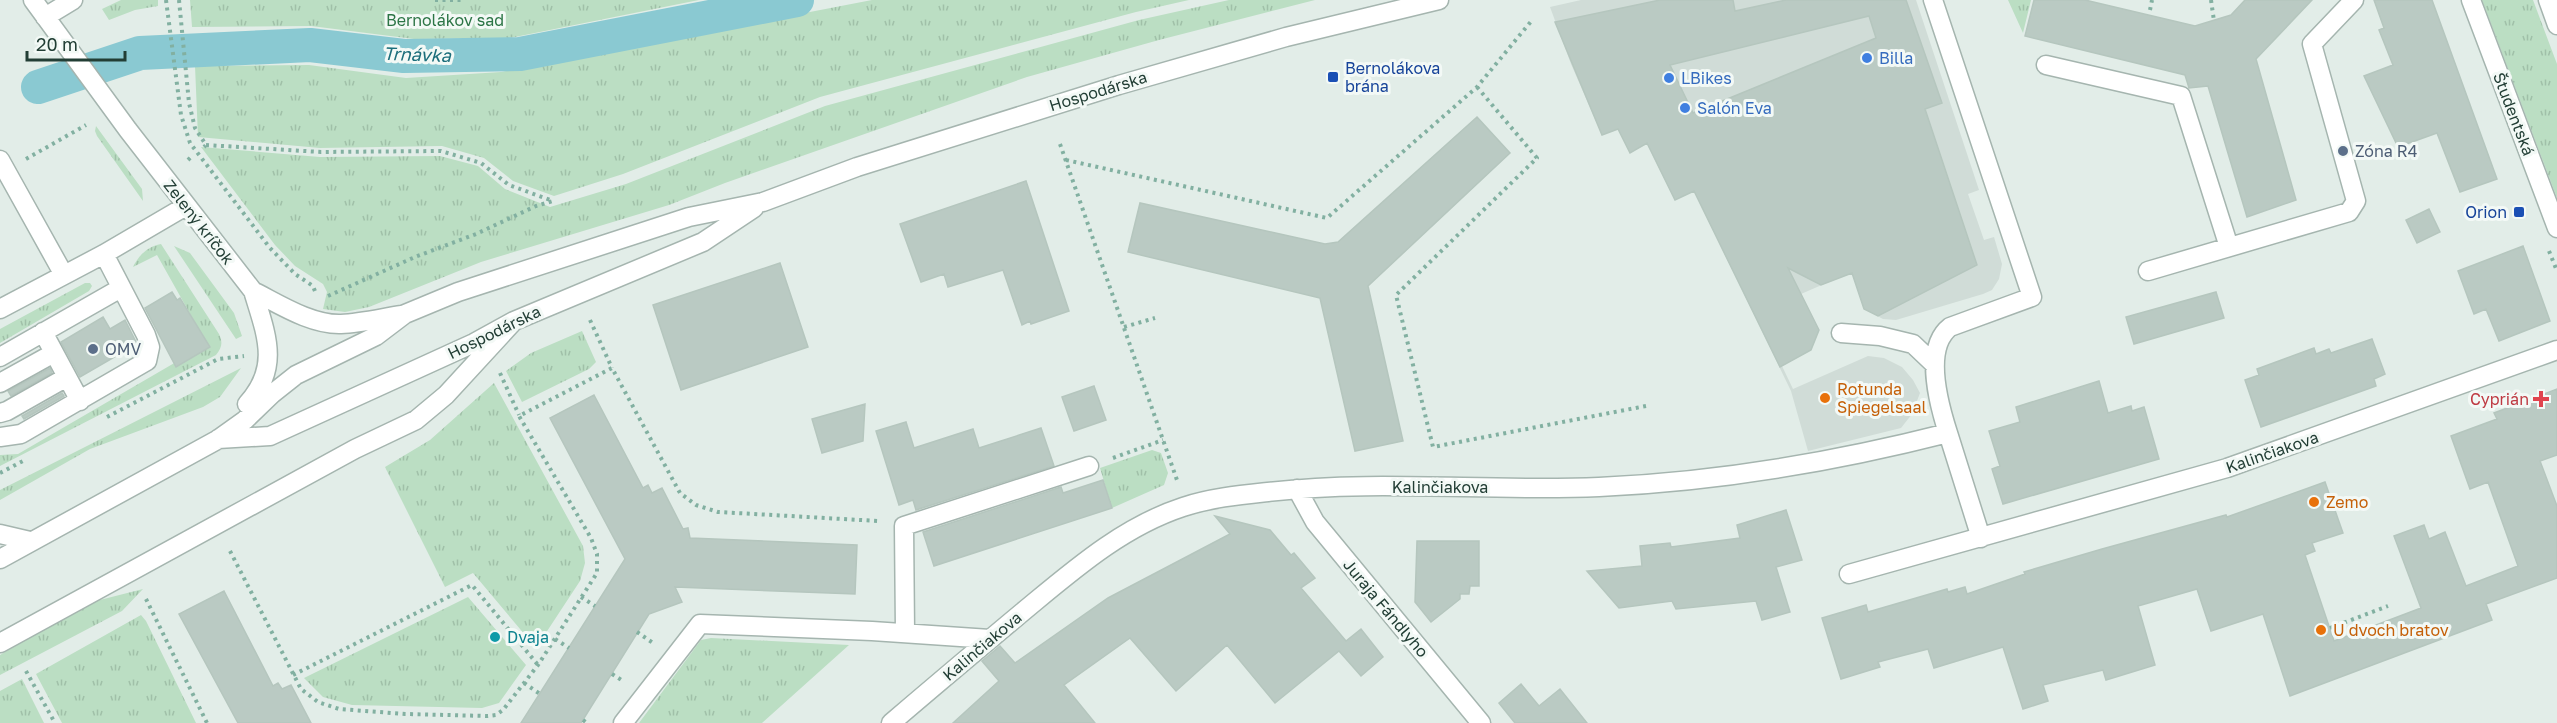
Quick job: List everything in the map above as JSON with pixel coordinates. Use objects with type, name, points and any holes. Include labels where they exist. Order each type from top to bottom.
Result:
[{"type":"street","name":"Zelený kríčok","points":[[33,0],[128,130],[253,291],[268,351],[268,370],[260,390],[217,440]]},
{"type":"street","points":[[45,17],[73,0]]},
{"type":"street","name":"Hospodárska","points":[[253,291],[310,318],[325,322],[341,324],[405,314],[458,292],[600,244],[689,217],[763,202],[857,167],[1108,88],[1286,37],[1439,0]]},
{"type":"street","points":[[1933,0],[2032,297],[1950,327],[1942,333],[1934,364],[1940,408],[1982,538]]},
{"type":"street","points":[[2148,271],[2349,212],[2356,201],[2312,44],[2354,0]]},
{"type":"street","name":"Študentská","points":[[2471,0],[2557,228]]},
{"type":"street","points":[[2548,0],[2557,26]]},
{"type":"street","points":[[2046,65],[2181,96],[2229,247]]},
{"type":"street","points":[[2,169],[64,275]]},
{"type":"street","name":"Hospodárska","points":[[217,440],[270,436],[474,343],[514,321],[703,242],[763,202]]},
{"type":"street","points":[[0,309],[104,254],[186,206]]},
{"type":"street","points":[[0,437],[21,434],[147,361],[150,347],[146,335],[104,254]]},
{"type":"street","points":[[0,357],[121,288]]},
{"type":"street","name":"Hospodárska","points":[[0,559],[217,440],[245,420],[296,375],[376,336],[405,314]]},
{"type":"street","points":[[0,643],[355,449],[416,420],[446,395],[514,321]]},
{"type":"street","points":[[43,332],[80,401]]},
{"type":"street","points":[[1841,333],[1880,336],[1912,344],[1934,364]]},
{"type":"street","name":"Kalinčiakova","points":[[1849,574],[2228,468],[2557,350]]},
{"type":"street","points":[[0,383],[54,353]]},
{"type":"street","points":[[0,413],[67,377]]},
{"type":"street","name":"Kalinčiakova","points":[[891,723],[1092,555],[1140,526],[1184,506],[1230,496],[1297,489],[1354,486],[1598,487],[1721,476],[1814,463],[1948,433]]},
{"type":"street","points":[[904,632],[904,526],[1089,466]]},
{"type":"street","name":"Juraja Fándlyho","points":[[1297,489],[1316,522],[1481,723]]},
{"type":"street","points":[[0,534],[30,541]]},
{"type":"street","points":[[623,723],[692,631],[700,624],[872,630],[990,639]]},
{"type":"path","points":[[166,0],[180,108],[190,143],[270,248],[295,274],[313,286],[316,298],[334,295],[406,261],[553,201],[509,185],[481,163],[441,151],[321,152],[205,146],[195,128],[189,103],[179,1]]},
{"type":"path","points":[[435,0],[463,0]]},
{"type":"path","points":[[2151,10],[2152,0]]},
{"type":"path","points":[[2211,0],[2214,21]]},
{"type":"path","points":[[1066,160],[1327,218],[1477,87],[1533,19]]},
{"type":"path","points":[[1477,87],[1536,158],[1396,295],[1433,447],[1646,406]]},
{"type":"path","points":[[2,169],[86,125]]},
{"type":"path","points":[[1060,144],[1178,483]]},
{"type":"path","points":[[188,160],[192,156]]},
{"type":"path","points":[[1124,327],[1155,318]]},
{"type":"path","points":[[590,320],[612,368],[680,494],[696,505],[718,512],[871,519],[904,526]]},
{"type":"path","points":[[104,419],[218,359],[236,357]]},
{"type":"path","points":[[519,416],[612,368]]},
{"type":"path","points":[[230,551],[293,675],[301,688],[318,702],[339,709],[405,714],[496,715],[538,665],[597,573],[597,554],[591,538],[519,416],[498,370]]},
{"type":"path","points":[[1089,466],[1163,440]]},
{"type":"path","points":[[0,473],[31,457]]},
{"type":"path","points":[[293,675],[472,585],[538,665]]},
{"type":"path","points":[[581,597],[595,606]]},
{"type":"path","points":[[146,599],[207,723]]},
{"type":"path","points":[[2330,628],[2388,606]]},
{"type":"path","points":[[555,639],[569,648]]},
{"type":"path","points":[[26,670],[55,723]]},
{"type":"path","points":[[524,683],[540,694]]},
{"type":"shaded area","points":[[1581,0],[1916,0],[1979,190],[1968,194],[1984,240],[1994,237],[2002,264],[1999,279],[1992,290],[1983,294],[1896,320],[1883,319],[1864,309],[1852,273],[1824,284],[1801,294],[1819,330],[1811,350],[1782,366],[1793,389],[1868,356],[1884,358],[1902,367],[1920,393],[1912,414],[1901,428],[1808,451],[1791,391],[1694,191],[1675,200],[1647,144],[1630,153],[1618,129],[1602,135],[1571,64],[1550,7]]},
{"type":"green space","points":[[121,0],[158,0],[158,6],[135,10],[109,20],[102,9]]},
{"type":"green space","name":"Bernolákov sad","points":[[190,0],[699,0],[510,38],[414,39],[311,26],[192,27]]},
{"type":"green space","points":[[872,0],[1189,0],[1136,12],[820,97],[623,174],[554,196],[513,181],[484,158],[442,146],[320,148],[198,137],[195,66],[309,65],[406,78],[501,72]]},
{"type":"green space","points":[[1229,0],[1315,0],[1027,77],[725,183],[669,205],[481,262],[369,307],[345,312],[323,309],[327,292],[323,284],[295,266],[275,245],[201,147],[320,157],[440,156],[478,166],[505,189],[550,207],[626,184],[825,106],[1139,20]]},
{"type":"green space","points":[[2008,0],[2031,0],[2023,33]]},
{"type":"green space","points":[[2482,0],[2533,0],[2557,64],[2557,198]]},
{"type":"green space","points":[[96,126],[142,189],[143,201],[97,136]]},
{"type":"green space","points":[[161,244],[219,334],[220,350],[216,355],[0,466],[0,455],[18,454],[207,344],[157,255],[133,267],[144,252]]},
{"type":"green space","points":[[174,246],[190,253],[234,313],[242,336],[236,339]]},
{"type":"green space","points":[[85,283],[90,283],[92,286],[89,291],[0,343],[0,329]]},
{"type":"green space","points":[[582,331],[596,362],[589,369],[522,402],[506,371],[531,353]]},
{"type":"green space","points":[[241,368],[220,397],[203,407],[90,449],[0,500],[0,490]]},
{"type":"green space","points":[[494,383],[583,546],[585,563],[580,581],[536,648],[473,573],[445,587],[385,467],[430,440]]},
{"type":"green space","points":[[1152,450],[1161,453],[1168,473],[1164,485],[1112,508],[1100,468]]},
{"type":"green space","points":[[143,589],[122,611],[0,675],[0,655],[84,604]]},
{"type":"green space","points":[[468,597],[526,665],[499,703],[482,708],[352,705],[323,697],[304,678]]},
{"type":"green space","points":[[141,615],[196,723],[62,723],[36,674]]},
{"type":"green space","points":[[711,638],[849,645],[762,723],[639,723],[701,640]]},
{"type":"green space","points":[[22,679],[44,723],[0,723],[0,691]]},
{"type":"building","points":[[1660,0],[1733,0],[1735,11],[1786,0],[1906,0],[1942,103],[1925,109],[1977,265],[1878,316],[1864,309],[1852,273],[1821,285],[1788,268],[1819,330],[1811,350],[1780,367],[1694,191],[1675,200],[1647,143],[1630,153],[1618,129],[1602,135],[1555,22]],"holes":[[[1869,16],[1876,38],[1693,113],[1670,65]]]},
{"type":"building","points":[[2034,0],[2085,0],[2195,26],[2231,15],[2245,0],[2312,0],[2256,59],[2296,200],[2247,217],[2208,86],[2189,88],[2185,75],[2025,36]]},
{"type":"building","points":[[2374,0],[2432,0],[2497,179],[2460,192],[2437,133],[2398,147],[2364,76],[2393,65],[2379,30],[2384,28]]},
{"type":"building","points":[[1477,117],[1510,153],[1368,286],[1403,441],[1355,451],[1320,298],[1128,252],[1140,203],[1325,244],[1338,242]]},
{"type":"building","points":[[1026,181],[1069,311],[1022,325],[1003,270],[948,287],[944,274],[921,282],[900,224]]},
{"type":"building","points":[[2429,209],[2440,232],[2417,243],[2406,220]]},
{"type":"building","points":[[2523,246],[2550,321],[2499,341],[2486,309],[2474,314],[2458,271]]},
{"type":"building","points":[[780,263],[808,347],[681,390],[653,305]]},
{"type":"building","points":[[172,292],[177,300],[180,298],[210,347],[176,367],[145,308]]},
{"type":"building","points":[[2216,292],[2224,318],[2134,344],[2126,317]]},
{"type":"building","name":"OMV","points":[[103,317],[110,329],[125,320],[137,344],[80,377],[61,342]]},
{"type":"building","points":[[2372,339],[2385,374],[2374,379],[2376,386],[2261,427],[2245,380],[2259,375],[2257,369],[2314,348],[2316,354],[2329,349],[2331,353]]},
{"type":"building","points":[[50,368],[52,373],[11,396],[8,391]]},
{"type":"building","points":[[2099,381],[2108,413],[2131,406],[2132,411],[2144,407],[2159,459],[2003,504],[1992,469],[2000,466],[1989,431],[2020,422],[2016,407]]},
{"type":"building","points":[[1094,386],[1106,420],[1074,431],[1062,397]]},
{"type":"building","points":[[2557,389],[2557,455],[2540,461],[2557,506],[2557,578],[2486,604],[2492,620],[2290,696],[2263,614],[2211,631],[2197,589],[2138,606],[2155,665],[2106,680],[2103,670],[2043,685],[2048,701],[2023,709],[2003,647],[1934,668],[1928,649],[1878,662],[1880,667],[1841,679],[1822,618],[1866,605],[1868,612],[1947,589],[1948,592],[1965,587],[1967,594],[2025,574],[2024,572],[2226,515],[2227,517],[2325,482],[2343,533],[2312,543],[2315,551],[2305,555],[2334,641],[2421,608],[2394,536],[2424,525],[2429,539],[2445,532],[2466,586],[2518,566],[2488,482],[2470,489],[2451,436],[2497,419],[2494,413]]},
{"type":"building","points":[[62,393],[64,396],[24,419],[22,416]]},
{"type":"building","points":[[594,395],[643,488],[648,485],[652,493],[662,488],[683,529],[688,528],[690,538],[857,545],[855,594],[675,587],[682,602],[649,614],[581,723],[521,723],[625,559],[550,418]]},
{"type":"building","points":[[865,404],[863,441],[822,453],[812,419]]},
{"type":"building","points":[[906,422],[914,448],[973,429],[979,448],[1041,428],[1054,466],[916,510],[913,500],[899,505],[876,431]]},
{"type":"building","points":[[1103,480],[1112,508],[934,566],[923,532],[1061,487],[1063,493]]},
{"type":"building","points":[[1786,510],[1802,560],[1776,567],[1790,612],[1762,620],[1756,601],[1676,609],[1672,601],[1619,608],[1587,571],[1642,566],[1640,546],[1670,543],[1671,547],[1740,538],[1737,525]]},
{"type":"building","points":[[1215,516],[1270,530],[1315,578],[1301,588],[1346,641],[1361,629],[1383,657],[1361,676],[1339,651],[1275,703],[1227,645],[1176,691],[1130,638],[1064,685],[1095,723],[953,723],[999,681],[982,661],[1000,646],[1015,663],[1108,598],[1230,534]]},
{"type":"building","points":[[1417,541],[1479,541],[1479,586],[1470,586],[1469,594],[1460,594],[1460,599],[1431,622],[1415,602]]},
{"type":"building","points":[[224,591],[273,686],[278,683],[282,689],[291,685],[311,723],[238,723],[179,614]]},
{"type":"building","points":[[1521,684],[1539,706],[1560,689],[1587,723],[1515,723],[1499,703]]},
{"type":"waterway","name":"Trnávka","points":[[38,87],[140,53],[310,45],[404,56],[520,54],[797,0]]},
{"type":"place","name":"Billa","points":[[1867,58]]},
{"type":"place","name":"Bernolákova brána","points":[[1333,77]]},
{"type":"place","name":"LBikes","points":[[1669,78]]},
{"type":"place","name":"Salón Eva","points":[[1685,108]]},
{"type":"place","name":"Zóna R4","points":[[2343,151]]},
{"type":"place","name":"Orion","points":[[2519,212]]},
{"type":"place","name":"OMV","points":[[93,349]]},
{"type":"place","name":"Rotunda Spiegelsaal","points":[[1825,398]]},
{"type":"place","name":"Cyprián","points":[[2541,399]]},
{"type":"place","name":"Zemo","points":[[2314,502]]},
{"type":"place","name":"U dvoch bratov","points":[[2321,630]]},
{"type":"place","name":"Dvaja","points":[[495,637]]}]
